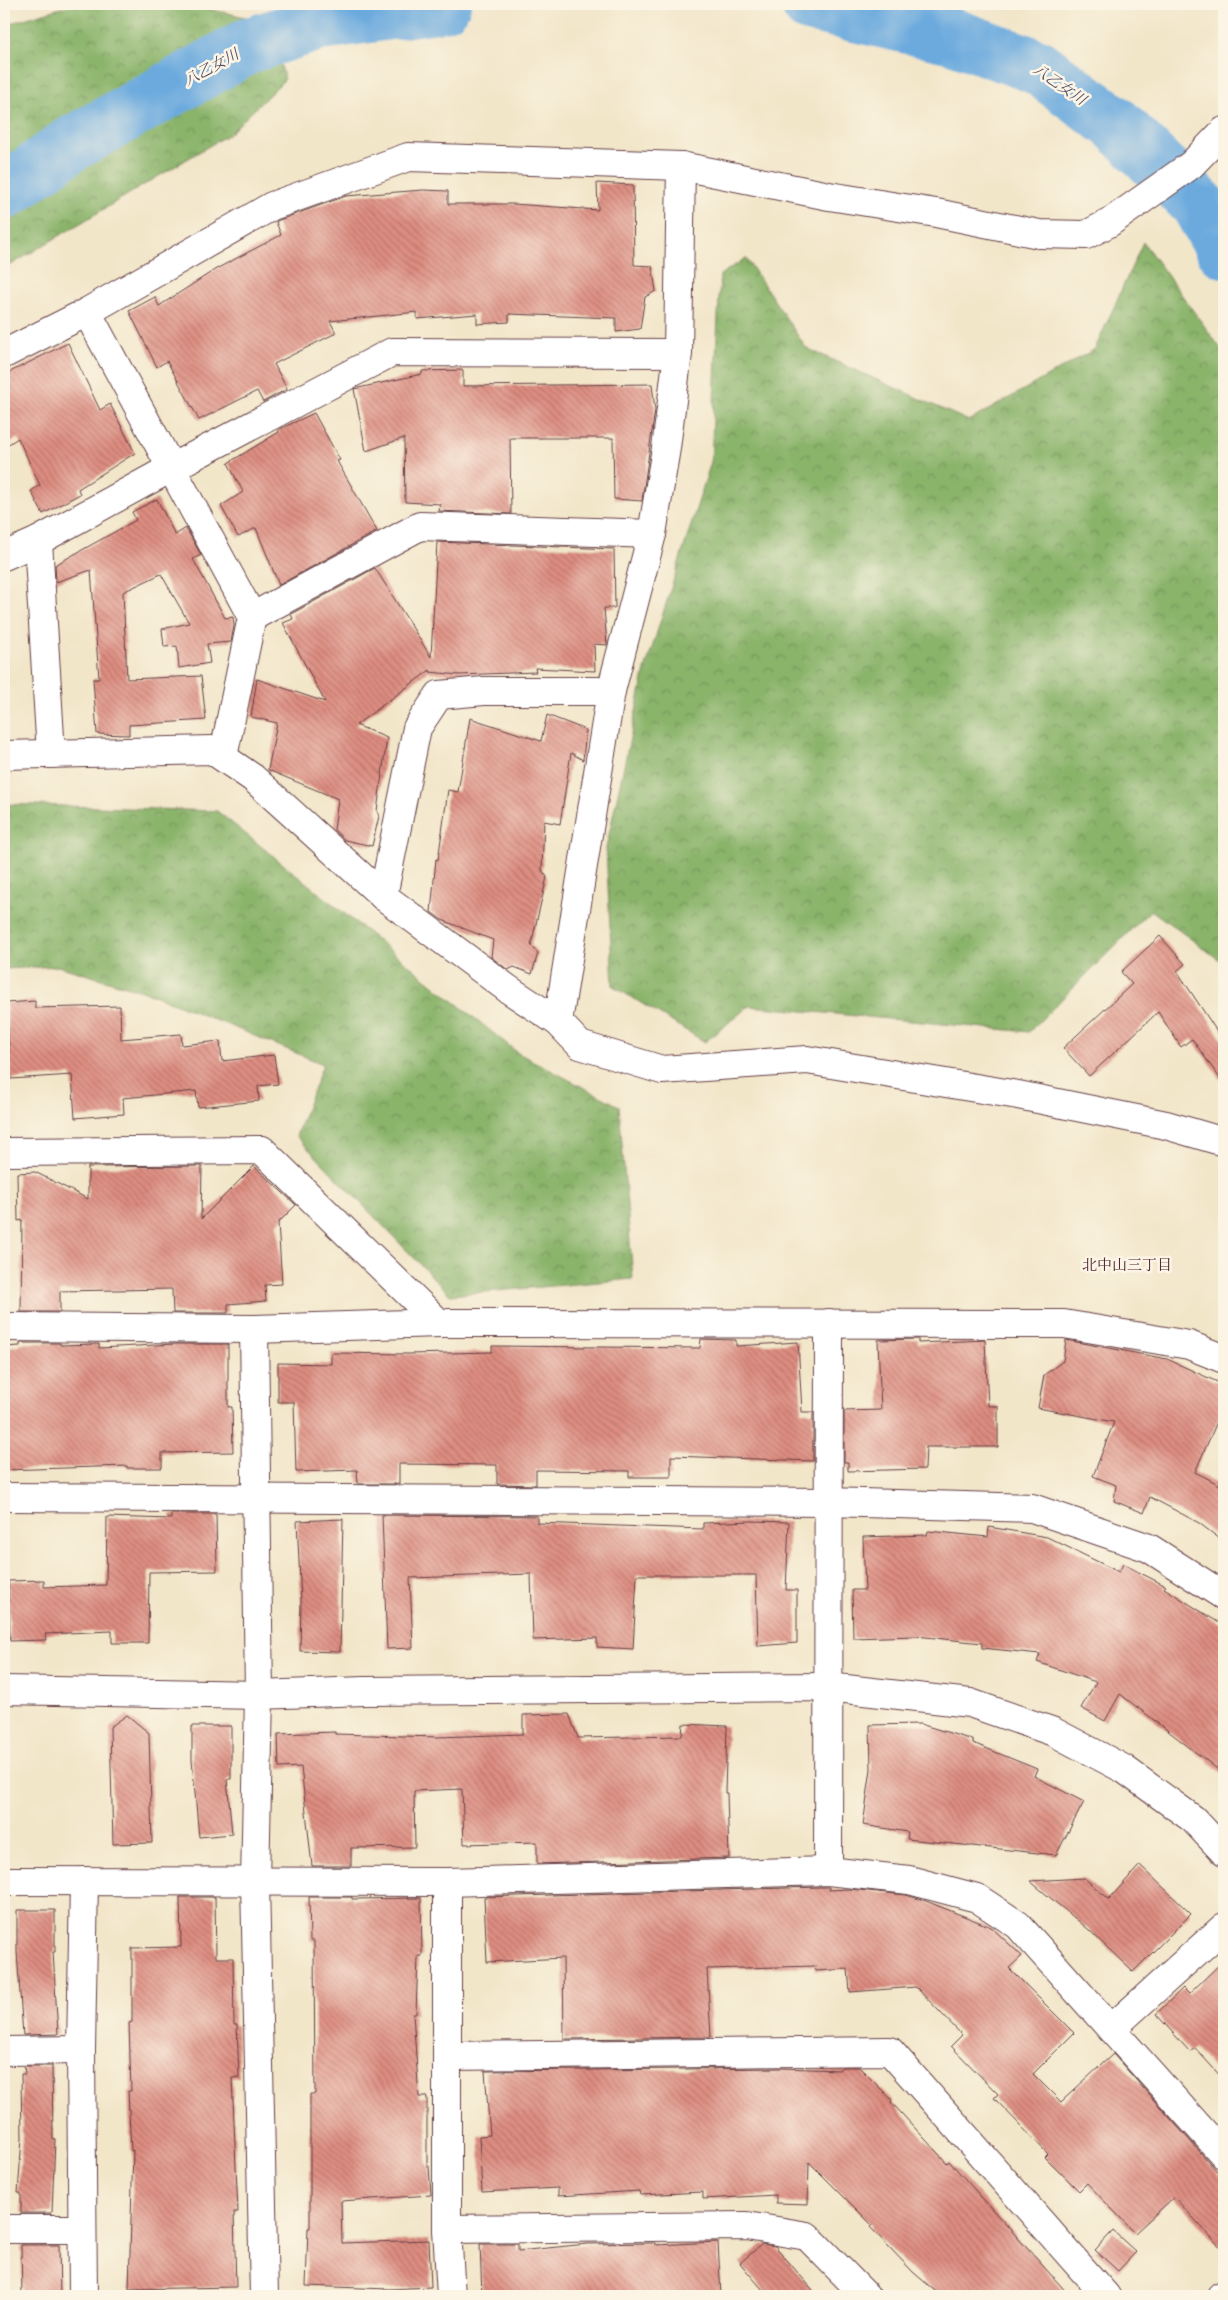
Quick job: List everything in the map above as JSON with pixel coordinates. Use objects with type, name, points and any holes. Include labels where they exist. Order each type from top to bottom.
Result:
[{"type":"street","points":[[4,354],[87,312],[272,206],[408,157],[681,166],[829,196],[936,212],[1039,234],[1086,235],[1109,223],[1192,164],[1224,131]]},
{"type":"street","points":[[558,1022],[611,691],[652,534],[666,448],[678,353],[681,166]]},
{"type":"street","points":[[87,312],[252,617],[223,757]]},
{"type":"street","points":[[4,556],[38,541],[171,468],[392,352],[678,353]]},
{"type":"street","points":[[252,617],[420,526],[652,534]]},
{"type":"street","points":[[38,541],[52,754]]},
{"type":"street","points":[[383,896],[417,728],[439,695],[484,691],[611,691]]},
{"type":"street","points":[[4,755],[212,750],[253,778],[383,896],[508,989],[558,1022],[580,1045],[662,1070],[807,1060],[1018,1095],[1166,1125],[1224,1142]]},
{"type":"street","points":[[4,1152],[262,1150],[439,1324]]},
{"type":"street","points":[[828,1323],[828,1871]]},
{"type":"street","points":[[4,1327],[254,1329],[439,1324],[1064,1324],[1189,1345],[1224,1359]]},
{"type":"street","points":[[254,1329],[259,1695],[255,1882],[264,2296]]},
{"type":"street","points":[[4,1497],[828,1502],[1032,1508],[1149,1548],[1224,1596]]},
{"type":"street","points":[[4,1690],[259,1695],[364,1691],[828,1687],[970,1703],[1054,1732],[1124,1769],[1193,1819],[1224,1852]]},
{"type":"street","points":[[4,1881],[448,1882],[828,1871],[909,1880],[977,1898],[1018,1925],[1224,2155]]},
{"type":"street","points":[[83,2296],[81,2050],[84,1881]]},
{"type":"street","points":[[448,1882],[447,2229],[451,2296]]},
{"type":"street","points":[[1111,2029],[1224,1927]]},
{"type":"street","points":[[4,2050],[81,2050]]},
{"type":"street","points":[[447,2056],[890,2051],[1106,2296]]},
{"type":"street","points":[[447,2229],[747,2226],[807,2236],[866,2296]]},
{"type":"street","points":[[4,2228],[81,2229]]},
{"type":"green space","points":[[74,4],[185,4],[255,19],[272,36],[285,79],[229,134],[4,269],[4,25]]},
{"type":"green space","points":[[1143,242],[1224,353],[1224,963],[1151,910],[1029,1032],[749,1006],[705,1042],[613,986],[606,848],[645,670],[711,462],[720,275],[746,258],[806,348],[969,421],[1095,349]]},
{"type":"green space","points":[[4,804],[217,811],[518,1053],[619,1106],[633,1279],[450,1295],[296,1136],[323,1064],[152,994],[58,966],[4,969]]},
{"type":"building","points":[[597,183],[633,185],[634,265],[652,266],[656,291],[645,297],[640,329],[616,332],[616,318],[509,314],[509,322],[477,324],[477,314],[417,319],[417,312],[330,321],[336,333],[274,364],[287,389],[263,402],[257,391],[199,420],[167,361],[157,367],[129,311],[155,297],[159,306],[216,269],[281,235],[276,222],[279,220],[346,196],[423,190],[448,191],[448,204],[513,204],[598,210]]},
{"type":"building","points":[[68,343],[100,410],[110,404],[135,453],[78,489],[80,494],[43,514],[31,491],[40,485],[18,438],[4,447],[4,375]]},
{"type":"building","points":[[463,370],[463,386],[652,384],[655,410],[642,501],[614,499],[613,438],[510,438],[511,514],[439,511],[440,504],[405,502],[404,438],[366,451],[354,389],[422,374],[422,371]]},
{"type":"building","points":[[314,413],[340,460],[337,461],[377,531],[279,585],[256,528],[238,537],[221,506],[243,492],[228,463],[279,432],[278,430]]},
{"type":"building","points":[[157,499],[175,535],[186,528],[201,555],[193,559],[225,618],[233,617],[234,626],[231,642],[207,644],[210,663],[179,668],[177,646],[164,647],[162,629],[189,623],[161,574],[123,592],[127,679],[201,676],[206,720],[129,725],[129,735],[97,734],[93,679],[99,679],[91,570],[56,582],[55,565],[136,520],[132,512]]},
{"type":"building","points":[[437,542],[614,549],[615,608],[604,608],[607,645],[594,644],[595,671],[535,668],[536,672],[459,675],[430,672],[430,670],[356,725],[387,738],[377,811],[379,816],[372,846],[345,840],[334,830],[338,799],[268,770],[277,723],[251,717],[257,679],[325,702],[283,623],[293,619],[291,614],[375,568],[431,657]]},
{"type":"building","points":[[547,715],[586,730],[583,760],[571,753],[560,824],[544,821],[542,870],[547,877],[531,945],[538,953],[532,974],[514,967],[508,970],[491,957],[493,940],[442,920],[431,912],[436,859],[438,860],[448,790],[458,792],[470,718],[541,741]]},
{"type":"building","points":[[1160,936],[1185,964],[1177,971],[1224,1042],[1224,1084],[1192,1039],[1181,1047],[1158,1012],[1089,1076],[1063,1048],[1132,984],[1121,972]]},
{"type":"building","points":[[35,1001],[35,1008],[120,1006],[121,1039],[181,1034],[182,1045],[220,1041],[222,1061],[274,1055],[278,1084],[258,1086],[259,1101],[198,1107],[196,1091],[123,1098],[124,1114],[75,1118],[72,1075],[11,1079],[6,1003]]},
{"type":"building","points":[[202,1166],[201,1219],[254,1166],[296,1205],[278,1223],[282,1284],[265,1285],[266,1301],[228,1304],[228,1313],[173,1313],[172,1289],[60,1291],[60,1312],[21,1312],[22,1220],[18,1221],[17,1173],[35,1172],[88,1199],[88,1167]]},
{"type":"building","points":[[701,1339],[736,1340],[736,1346],[798,1342],[802,1412],[813,1412],[813,1461],[671,1456],[671,1477],[629,1477],[629,1471],[536,1470],[536,1485],[497,1484],[497,1465],[399,1464],[399,1484],[358,1484],[357,1470],[296,1472],[294,1402],[278,1402],[278,1363],[331,1364],[331,1353],[492,1352],[492,1346],[700,1348]]},
{"type":"building","points":[[918,1339],[918,1343],[985,1340],[988,1406],[998,1406],[998,1447],[926,1447],[925,1469],[848,1471],[848,1462],[844,1462],[844,1411],[881,1410],[878,1340]]},
{"type":"building","points":[[1066,1340],[1167,1359],[1224,1385],[1224,1406],[1195,1472],[1224,1487],[1224,1542],[1199,1523],[1150,1497],[1144,1513],[1114,1501],[1116,1485],[1093,1476],[1114,1422],[1038,1408],[1044,1375],[1063,1361]]},
{"type":"building","points":[[20,1343],[99,1344],[99,1348],[175,1344],[228,1344],[228,1407],[232,1407],[233,1452],[162,1453],[162,1468],[127,1468],[127,1466],[4,1470],[4,1347],[20,1346]]},
{"type":"building","points":[[171,1514],[216,1514],[217,1571],[149,1572],[148,1643],[112,1643],[112,1631],[45,1634],[46,1640],[10,1641],[8,1581],[44,1580],[44,1587],[106,1585],[107,1517],[171,1519]]},
{"type":"building","points":[[382,1515],[537,1516],[537,1523],[703,1529],[703,1523],[789,1522],[786,1590],[797,1590],[797,1643],[758,1646],[756,1575],[637,1575],[633,1649],[597,1647],[597,1638],[533,1640],[531,1574],[410,1578],[413,1648],[387,1649]]},
{"type":"building","points":[[343,1519],[340,1652],[300,1651],[301,1601],[297,1521]]},
{"type":"building","points":[[989,1527],[1047,1537],[1119,1572],[1123,1564],[1166,1586],[1164,1588],[1224,1626],[1224,1774],[1120,1694],[1105,1721],[1081,1708],[1096,1682],[1037,1662],[1040,1654],[982,1648],[982,1643],[916,1636],[853,1638],[852,1590],[865,1590],[863,1537],[927,1535],[928,1531],[988,1537]]},
{"type":"building","points":[[569,1714],[578,1738],[682,1736],[683,1724],[727,1726],[725,1793],[727,1793],[729,1858],[537,1864],[537,1842],[464,1844],[462,1789],[414,1791],[415,1847],[351,1848],[351,1866],[312,1866],[301,1767],[279,1768],[278,1734],[335,1732],[335,1734],[438,1737],[523,1734],[523,1715]]},
{"type":"building","points":[[127,1715],[149,1733],[152,1843],[113,1844],[110,1727]]},
{"type":"building","points":[[920,1724],[973,1740],[973,1743],[1037,1769],[1034,1776],[1084,1802],[1056,1855],[907,1839],[908,1832],[863,1825],[871,1769],[870,1725]]},
{"type":"building","points":[[192,1726],[231,1726],[231,1779],[227,1779],[232,1834],[199,1837],[192,1760]]},
{"type":"building","points":[[1140,1865],[1191,1914],[1133,1972],[1088,1929],[1030,1881],[1084,1878],[1109,1899]]},
{"type":"building","points":[[829,1887],[829,1890],[849,1889],[906,1895],[991,1927],[1022,1956],[1009,1968],[1074,2033],[1033,2074],[1061,2102],[1113,2054],[1224,2179],[1224,2251],[1174,2197],[1135,2233],[1087,2183],[1079,2191],[1045,2157],[1048,2154],[994,2098],[998,2094],[951,2046],[962,2035],[916,1987],[850,1992],[848,1969],[816,1971],[815,1966],[707,1969],[711,2037],[564,2039],[563,1958],[487,1962],[484,1897]]},
{"type":"building","points":[[180,1897],[215,1897],[216,1958],[233,1958],[234,2025],[237,2025],[239,2077],[232,2078],[238,2212],[234,2212],[236,2287],[129,2289],[133,2150],[131,2151],[128,2091],[131,2091],[129,2023],[132,2022],[132,1948],[181,1947]]},
{"type":"building","points":[[309,1897],[352,1897],[352,1899],[421,1898],[422,1956],[418,1956],[416,2014],[413,2014],[419,2097],[427,2097],[427,2166],[429,2166],[431,2195],[341,2201],[342,2243],[429,2240],[431,2287],[389,2289],[306,2286],[308,2228],[310,2228],[310,2094],[315,2094],[314,1941],[310,1941]]},
{"type":"building","points":[[17,1910],[55,1910],[55,1952],[53,1952],[58,2034],[23,2035],[17,1952]]},
{"type":"building","points":[[1224,1960],[1224,2080],[1195,2048],[1190,2052],[1156,2014],[1183,1988],[1189,1994]]},
{"type":"building","points":[[24,2066],[52,2066],[53,2139],[55,2139],[52,2213],[21,2213],[21,2193],[18,2193],[22,2138],[21,2074],[25,2074]]},
{"type":"building","points":[[842,2067],[859,2067],[892,2100],[891,2102],[947,2163],[949,2161],[1070,2296],[941,2296],[913,2272],[870,2227],[872,2225],[809,2162],[808,2204],[776,2203],[776,2195],[703,2199],[703,2192],[640,2195],[639,2191],[558,2196],[558,2188],[482,2192],[479,2136],[490,2135],[485,2071],[782,2068],[839,2070]]},
{"type":"building","points":[[1113,2231],[1136,2252],[1118,2271],[1095,2250]]},
{"type":"building","points":[[718,2242],[721,2296],[551,2296],[551,2294],[482,2296],[480,2244],[518,2244],[518,2251],[587,2244],[655,2243],[655,2245]]},
{"type":"building","points":[[762,2244],[775,2246],[818,2296],[768,2296],[740,2263]]},
{"type":"building","points":[[21,2245],[59,2245],[60,2296],[22,2296]]},
{"type":"waterway","name":"八乙女川","points":[[4,192],[70,145],[250,45],[322,22],[443,4]]},
{"type":"waterway","name":"八乙女川","points":[[809,4],[953,36],[1038,67],[1116,124],[1198,204],[1224,250]]},
{"type":"district","name":"北中山三丁目","points":[[1127,1264]]}]
